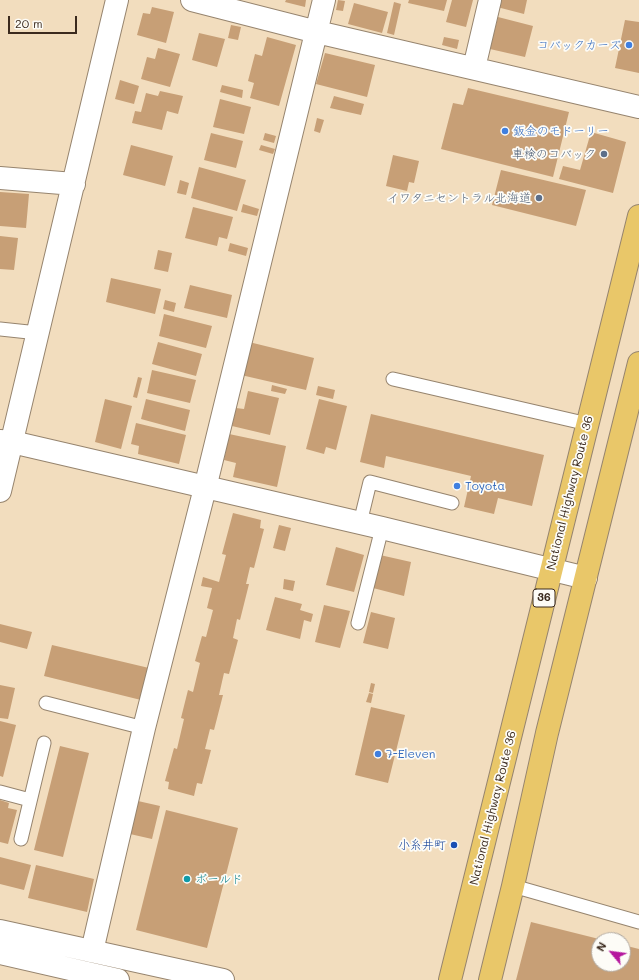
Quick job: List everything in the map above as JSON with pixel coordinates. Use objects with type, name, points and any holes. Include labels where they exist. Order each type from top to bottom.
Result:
[{"type":"highway","name":"National Highway Route 36","points":[[450,980],[639,216]]},
{"type":"highway","points":[[490,980],[513,886],[547,733],[636,385],[639,363]]},
{"type":"street","points":[[0,491],[6,441],[38,333],[117,0]]},
{"type":"street","points":[[192,0],[316,32],[639,106]]},
{"type":"street","points":[[92,951],[144,728],[205,488],[324,0]]},
{"type":"street","points":[[474,68],[490,0]]},
{"type":"street","points":[[0,178],[74,184]]},
{"type":"street","points":[[6,441],[382,528],[586,578]]},
{"type":"street","points":[[0,931],[223,980]]},
{"type":"street","points":[[0,953],[109,979]]},
{"type":"lane","points":[[0,329],[38,333]]},
{"type":"lane","points":[[393,379],[588,424]]},
{"type":"lane","points":[[360,523],[370,482],[452,503]]},
{"type":"lane","points":[[358,623],[382,528]]},
{"type":"lane","points":[[46,703],[144,728]]},
{"type":"lane","points":[[21,840],[44,743]]},
{"type":"lane","points":[[0,792],[30,800]]},
{"type":"lane","points":[[513,886],[639,922]]},
{"type":"building","points":[[286,0],[306,0],[305,7],[285,2]]},
{"type":"building","points":[[338,0],[345,1],[343,11],[336,10]]},
{"type":"building","points":[[409,0],[447,0],[444,11],[408,3]]},
{"type":"building","points":[[452,0],[473,0],[466,27],[446,22]]},
{"type":"building","points":[[499,0],[527,0],[524,14],[497,7]]},
{"type":"building","points":[[394,2],[401,4],[394,35],[387,33]]},
{"type":"building","points":[[354,3],[388,12],[382,33],[348,24]]},
{"type":"building","points":[[152,7],[174,12],[166,43],[137,35],[143,13],[150,14]]},
{"type":"building","points":[[498,17],[533,26],[525,57],[490,49]]},
{"type":"building","name":"コバックカーズ","points":[[625,20],[639,22],[639,73],[615,68]]},
{"type":"building","points":[[231,25],[241,27],[238,40],[228,38]]},
{"type":"building","points":[[199,33],[225,39],[217,67],[192,60]]},
{"type":"building","points":[[267,37],[296,45],[279,106],[250,98],[254,83],[248,81],[255,54],[262,56]]},
{"type":"building","points":[[444,37],[459,40],[457,49],[442,45]]},
{"type":"building","points":[[158,48],[180,54],[170,87],[141,79],[147,57],[155,59]]},
{"type":"building","points":[[325,53],[375,65],[367,97],[316,84]]},
{"type":"building","points":[[120,80],[139,86],[134,104],[115,99]]},
{"type":"building","points":[[222,85],[243,90],[242,98],[220,92]]},
{"type":"building","name":"鈑金のモドーリー","points":[[468,88],[569,112],[553,177],[441,149],[453,103],[463,105]]},
{"type":"building","points":[[160,91],[183,96],[178,114],[167,111],[162,130],[132,123],[135,111],[141,112],[146,93],[158,96]]},
{"type":"building","points":[[334,96],[364,104],[361,115],[330,108]]},
{"type":"building","points":[[220,99],[251,107],[244,134],[213,127]]},
{"type":"building","points":[[317,118],[324,120],[320,133],[314,131]]},
{"type":"building","name":"車検のコバック","points":[[591,132],[626,142],[613,193],[559,179],[563,166],[580,170]]},
{"type":"building","points":[[211,133],[243,141],[236,168],[204,160]]},
{"type":"building","points":[[265,133],[276,136],[274,143],[263,140]]},
{"type":"building","points":[[131,145],[173,156],[165,186],[123,175]]},
{"type":"building","points":[[261,145],[275,149],[273,154],[259,150]]},
{"type":"building","points":[[393,155],[419,161],[414,183],[409,182],[407,191],[386,186]]},
{"type":"building","points":[[199,167],[246,180],[237,211],[191,198]]},
{"type":"building","name":"イワタニセントラル北海道","points":[[501,170],[586,190],[576,226],[492,205]]},
{"type":"building","points":[[180,180],[189,183],[186,195],[177,193]]},
{"type":"building","points":[[0,192],[29,194],[26,228],[0,226]]},
{"type":"building","points":[[243,204],[259,209],[257,216],[241,212]]},
{"type":"building","points":[[193,207],[233,217],[227,239],[219,237],[217,246],[185,238]]},
{"type":"building","points":[[0,236],[18,238],[14,270],[0,269]]},
{"type":"building","points":[[230,243],[248,248],[246,256],[228,251]]},
{"type":"building","points":[[158,250],[172,253],[168,272],[154,269]]},
{"type":"building","points":[[111,278],[161,289],[155,314],[106,302]]},
{"type":"building","points":[[190,285],[232,295],[227,318],[184,308]]},
{"type":"building","points":[[165,300],[176,303],[174,312],[163,309]]},
{"type":"building","points":[[164,314],[212,326],[206,348],[159,336]]},
{"type":"building","points":[[158,342],[202,354],[196,376],[152,364]]},
{"type":"building","points":[[249,342],[314,358],[306,390],[241,375]]},
{"type":"building","points":[[152,370],[196,380],[190,403],[147,393]]},
{"type":"building","points":[[138,377],[142,378],[137,398],[133,397]]},
{"type":"building","points":[[272,385],[287,389],[285,394],[271,391]]},
{"type":"building","points":[[318,386],[335,390],[333,399],[316,395]]},
{"type":"building","points":[[248,391],[279,398],[270,435],[232,426],[236,408],[244,409]]},
{"type":"building","points":[[105,399],[132,406],[121,449],[95,442]]},
{"type":"building","points":[[146,399],[190,410],[185,431],[141,419]]},
{"type":"building","points":[[319,399],[347,406],[336,450],[326,447],[324,454],[306,449]]},
{"type":"building","points":[[371,414],[544,455],[532,506],[498,498],[494,514],[464,507],[471,476],[386,456],[384,468],[360,462]]},
{"type":"building","points":[[136,423],[186,435],[179,464],[138,454],[139,446],[131,444]]},
{"type":"building","points":[[229,434],[286,446],[277,487],[233,477],[236,463],[224,460]]},
{"type":"building","points":[[233,513],[261,520],[260,528],[264,529],[254,568],[250,567],[246,584],[249,584],[240,620],[237,619],[233,638],[238,640],[229,674],[224,673],[219,695],[223,695],[214,730],[210,729],[205,749],[211,750],[202,784],[197,783],[194,796],[168,789],[169,782],[165,781],[174,748],[177,749],[184,719],[181,718],[188,690],[193,692],[200,663],[195,661],[202,636],[206,637],[213,610],[207,608],[212,588],[201,586],[203,577],[219,582],[226,555],[222,554]]},
{"type":"building","points":[[279,525],[291,528],[285,551],[273,548]]},
{"type":"building","points":[[336,547],[364,555],[354,592],[326,585]]},
{"type":"building","points":[[380,555],[411,562],[404,596],[373,588]]},
{"type":"building","points":[[284,579],[295,581],[293,591],[283,589]]},
{"type":"building","points":[[275,597],[302,604],[300,610],[313,614],[311,622],[304,620],[300,639],[266,630]]},
{"type":"building","points":[[324,605],[350,611],[340,648],[315,642]]},
{"type":"building","points":[[371,612],[395,618],[388,649],[363,643]]},
{"type":"building","points":[[0,624],[32,632],[27,649],[0,642]]},
{"type":"building","points":[[52,645],[149,668],[141,700],[44,676]]},
{"type":"building","points":[[371,683],[375,684],[373,693],[369,692]]},
{"type":"building","points":[[0,685],[15,688],[8,719],[0,718]]},
{"type":"building","points":[[369,693],[373,694],[371,703],[366,702]]},
{"type":"building","name":"7-Eleven","points":[[371,707],[405,715],[388,783],[355,775]]},
{"type":"building","points":[[0,721],[16,725],[3,777],[0,776]]},
{"type":"building","points":[[60,746],[89,753],[63,857],[34,850]]},
{"type":"building","points":[[0,800],[9,803],[8,808],[17,810],[8,844],[0,842]]},
{"type":"building","points":[[138,801],[160,806],[152,839],[130,834]]},
{"type":"building","name":"ボールド","points":[[166,810],[238,828],[207,948],[136,930]]},
{"type":"building","points":[[0,857],[31,865],[24,890],[0,884]]},
{"type":"building","points":[[36,865],[94,879],[87,912],[28,898]]},
{"type":"building","points":[[531,922],[591,937],[591,972],[631,972],[631,947],[639,949],[639,980],[516,980]]},
{"type":"place","name":"コバックカーズ","points":[[629,45]]},
{"type":"place","name":"鈑金のモドーリー","points":[[505,131]]},
{"type":"place","name":"車検のコバック","points":[[604,154]]},
{"type":"place","name":"イワタニセントラル北海道","points":[[539,198]]},
{"type":"place","name":"Toyota","points":[[457,486]]},
{"type":"place","name":"7-Eleven","points":[[378,754]]},
{"type":"place","name":"小糸井町","points":[[454,845]]},
{"type":"place","name":"ボールド","points":[[187,879]]}]
